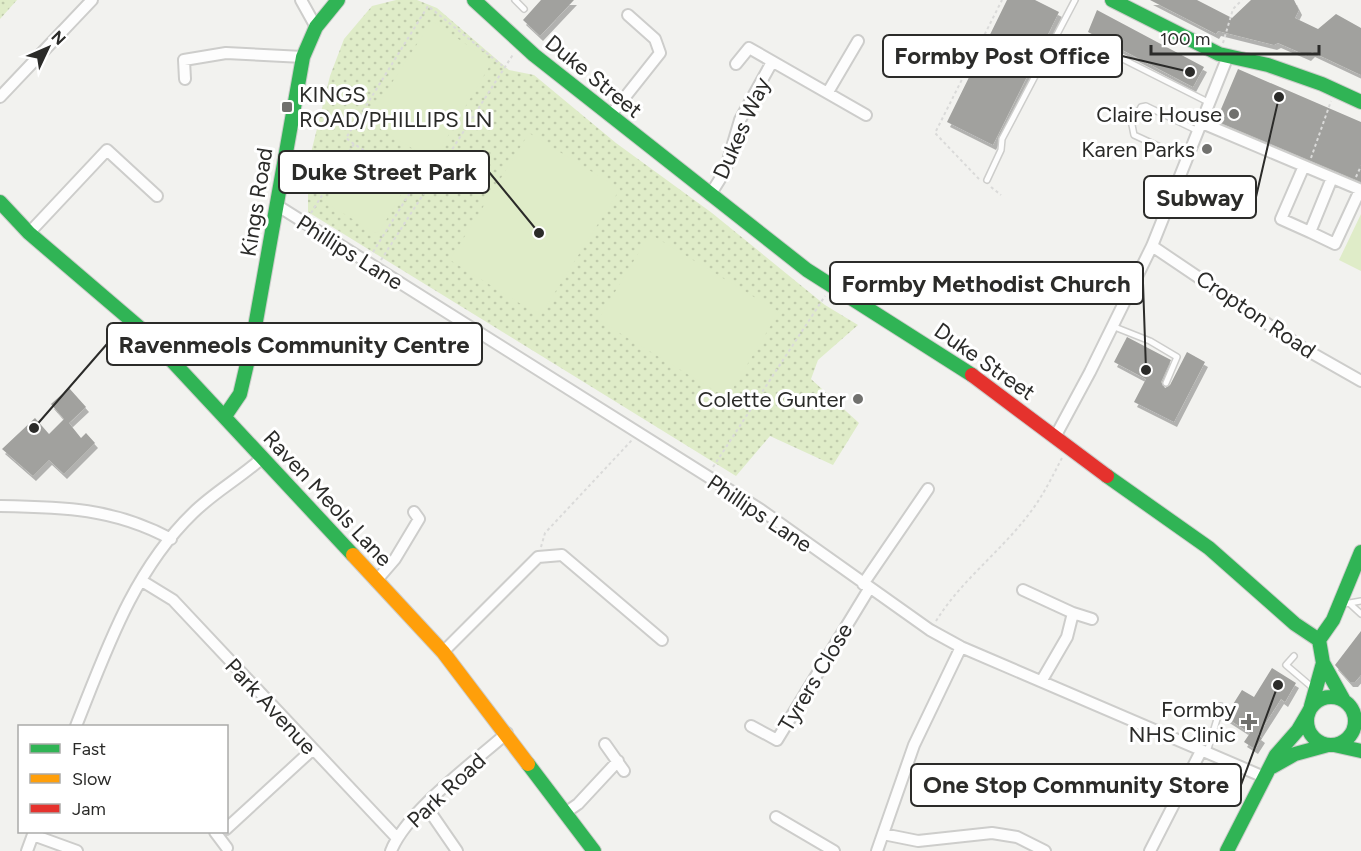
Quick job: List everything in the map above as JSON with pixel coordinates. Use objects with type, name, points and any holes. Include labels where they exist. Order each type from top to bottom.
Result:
[{"type":"street","points":[[0,98],[92,0]]},
{"type":"street","points":[[301,0],[316,27]]},
{"type":"street","name":"Kings Road","points":[[225,416],[240,394],[278,206],[288,131],[303,57],[316,27],[338,0]]},
{"type":"street","name":"Duke Street","points":[[467,0],[482,4],[521,43],[610,116],[831,286],[964,369],[1068,448],[1209,548],[1295,624],[1319,640]]},
{"type":"street","points":[[1112,0],[1186,39],[1224,55],[1268,65],[1361,102]]},
{"type":"street","points":[[610,116],[660,53],[655,39],[628,15]]},
{"type":"street","points":[[828,92],[858,41]]},
{"type":"street","name":"Dukes Way","points":[[736,64],[749,48],[866,115]]},
{"type":"street","points":[[185,79],[184,60],[226,53],[303,57]]},
{"type":"street","points":[[1054,437],[1152,246],[1210,102],[1224,55]]},
{"type":"street","name":"Dukes Way","points":[[710,195],[724,171],[740,120],[772,62]]},
{"type":"street","points":[[1200,127],[1306,167],[1332,177],[1361,190],[1335,244],[1281,219],[1306,167]]},
{"type":"street","points":[[29,233],[107,150],[156,196]]},
{"type":"street","points":[[1310,232],[1332,177]]},
{"type":"street","name":"Raven Meols Lane","points":[[0,202],[29,233],[146,333],[443,652],[507,733],[594,851]]},
{"type":"street","name":"Phillips Lane","points":[[278,206],[761,510],[930,630],[961,647],[1042,680],[1204,752],[1267,773]]},
{"type":"street","name":"Cropton Road","points":[[1152,246],[1303,348],[1361,381]]},
{"type":"street","points":[[76,725],[126,603],[171,539],[193,513],[261,459]]},
{"type":"street","points":[[866,586],[928,489]]},
{"type":"street","points":[[0,506],[71,507],[112,514],[151,528],[171,539]]},
{"type":"street","points":[[376,581],[394,559],[419,519],[414,512]]},
{"type":"street","points":[[1267,773],[1295,754],[1331,745],[1351,734],[1358,717],[1343,699],[1323,663],[1319,640],[1344,604],[1361,552]]},
{"type":"street","points":[[443,652],[538,557],[562,555],[662,640]]},
{"type":"street","name":"Park Avenue","points":[[142,580],[173,600],[396,837]]},
{"type":"street","name":"Tyrers Close","points":[[750,726],[777,740],[866,586]]},
{"type":"street","points":[[1023,590],[1073,613],[1092,619]]},
{"type":"street","points":[[1042,680],[1067,637],[1073,613]]},
{"type":"street","points":[[877,851],[914,745],[961,647]]},
{"type":"street","points":[[1227,851],[1276,755],[1298,730],[1309,710],[1317,691],[1323,663]]},
{"type":"street","points":[[1343,699],[1322,698],[1309,710],[1307,727],[1310,734],[1331,745],[1361,751]]},
{"type":"street","name":"Park Road","points":[[391,851],[396,837],[426,806],[507,733]]},
{"type":"street","points":[[565,813],[621,766],[605,744]]},
{"type":"street","points":[[228,826],[312,750]]},
{"type":"street","points":[[1149,851],[1204,752]]},
{"type":"street","points":[[426,806],[457,851]]},
{"type":"street","points":[[776,817],[834,851]]},
{"type":"street","points":[[27,851],[33,833],[77,851]]},
{"type":"street","points":[[221,833],[227,848]]},
{"type":"street","points":[[883,834],[918,841],[992,833],[1017,837],[1046,851]]},
{"type":"lane","points":[[515,0],[524,9]]},
{"type":"lane","points":[[987,180],[1001,150],[1002,139],[1075,0]]},
{"type":"lane","points":[[1089,42],[1210,102]]},
{"type":"lane","points":[[1187,160],[1134,135],[1132,125],[1141,107],[1146,106],[1200,127]]},
{"type":"lane","points":[[1112,326],[1150,341],[1177,357],[1166,383]]},
{"type":"lane","points":[[1344,604],[1361,601]]},
{"type":"lane","points":[[1344,604],[1361,614]]},
{"type":"lane","points":[[1294,656],[1286,665],[1317,691]]},
{"type":"lane","points":[[1204,752],[1221,706]]},
{"type":"path","points":[[1001,195],[972,173],[935,133],[1002,0]]},
{"type":"path","points":[[1224,55],[1233,9],[1242,0]]},
{"type":"path","points":[[425,189],[346,138],[428,6],[504,68]]},
{"type":"path","points":[[376,268],[521,43]]},
{"type":"path","points":[[1306,167],[1334,90]]},
{"type":"path","points":[[311,213],[354,144]]},
{"type":"path","points":[[373,252],[416,183]]},
{"type":"path","points":[[707,477],[831,286]]},
{"type":"path","points":[[538,557],[545,534],[638,434]]},
{"type":"path","points":[[930,630],[952,596],[978,571],[1032,510],[1068,448]]},
{"type":"green space","points":[[0,0],[17,0],[0,19]]},
{"type":"green space","points":[[396,0],[417,0],[437,8],[509,70],[534,75],[616,143],[712,213],[825,305],[858,325],[818,360],[811,379],[859,423],[833,465],[770,436],[736,476],[308,212],[308,165],[330,76],[344,39],[372,6]]},
{"type":"green space","points":[[432,21],[492,62],[433,161],[367,121]]},
{"type":"green space","points":[[529,133],[620,189],[540,316],[450,260]]},
{"type":"green space","points":[[357,149],[407,184],[380,231],[375,233],[325,202]]},
{"type":"green space","points":[[1361,214],[1361,271],[1339,260]]},
{"type":"green space","points":[[650,234],[779,312],[727,398],[598,320]]},
{"type":"building","points":[[541,0],[574,0],[540,36],[523,20]]},
{"type":"building","points":[[1007,0],[1035,0],[1059,12],[993,145],[947,122]]},
{"type":"building","points":[[1150,0],[1197,0],[1232,18],[1251,0],[1294,0],[1299,10],[1295,18],[1318,29],[1336,14],[1361,28],[1361,75],[1312,52],[1308,56],[1278,43],[1274,45],[1218,31],[1216,34]]},
{"type":"building","points":[[1097,10],[1204,67],[1193,87],[1088,32]]},
{"type":"building","points":[[1238,69],[1361,122],[1361,182],[1216,121]]},
{"type":"building","points":[[1127,337],[1171,360],[1161,382],[1165,388],[1170,385],[1187,352],[1205,362],[1174,422],[1134,402],[1146,379],[1114,362]]},
{"type":"building","points":[[69,388],[86,407],[69,423],[81,438],[86,433],[95,443],[64,474],[49,460],[33,476],[2,449],[35,418],[49,434],[64,419],[51,404]]},
{"type":"building","points":[[1361,631],[1361,675],[1355,682],[1350,682],[1335,665]]},
{"type":"building","points":[[1272,668],[1296,683],[1285,702],[1281,699],[1258,735],[1262,738],[1255,749],[1244,742],[1250,733],[1225,717],[1242,690],[1254,697]]},
{"type":"traffic: fast","points":[[225,416],[240,394],[253,338],[303,57],[316,27],[338,0]]},
{"type":"traffic: fast","points":[[474,0],[534,55],[807,270],[972,375]]},
{"type":"traffic: fast","points":[[1112,0],[1219,54],[1268,65],[1322,84],[1361,102]]},
{"type":"traffic: fast","points":[[0,202],[29,233],[146,333],[353,555]]},
{"type":"traffic: fast","points":[[1107,476],[1209,548],[1295,624],[1319,640]]},
{"type":"traffic: fast","points":[[1343,699],[1323,663],[1319,640],[1333,620],[1361,552]]},
{"type":"traffic: fast","points":[[1311,706],[1323,663]]},
{"type":"traffic: fast","points":[[1326,697],[1336,697],[1351,707],[1355,721],[1351,735],[1345,741],[1336,745],[1326,745],[1311,735],[1307,726],[1307,716],[1317,701],[1326,697]]},
{"type":"traffic: fast","points":[[1227,851],[1276,755],[1298,730],[1308,713]]},
{"type":"traffic: fast","points":[[1272,767],[1295,754],[1328,745]]},
{"type":"traffic: fast","points":[[1334,745],[1361,751]]},
{"type":"traffic: fast","points":[[528,764],[594,851]]},
{"type":"traffic: slow","points":[[353,555],[443,652],[528,764]]},
{"type":"traffic: jam","points":[[972,375],[1107,476]]},
{"type":"place","name":"Formby Post Office","points":[[1190,72]]},
{"type":"place","name":"Subway","points":[[1279,97]]},
{"type":"place","name":"KINGS ROAD/PHILLIPS LN","points":[[287,107]]},
{"type":"place","name":"Claire House","points":[[1234,114]]},
{"type":"place","name":"Karen Parks","points":[[1207,149]]},
{"type":"place","name":"Duke Street Park","points":[[539,233]]},
{"type":"place","name":"Formby Methodist Church","points":[[1146,370]]},
{"type":"place","name":"Colette Gunter","points":[[858,399]]},
{"type":"place","name":"Ravenmeols Community Centre","points":[[34,428]]},
{"type":"place","name":"One Stop Community Store","points":[[1278,685]]},
{"type":"place","name":"Formby NHS Clinic","points":[[1249,722]]}]
